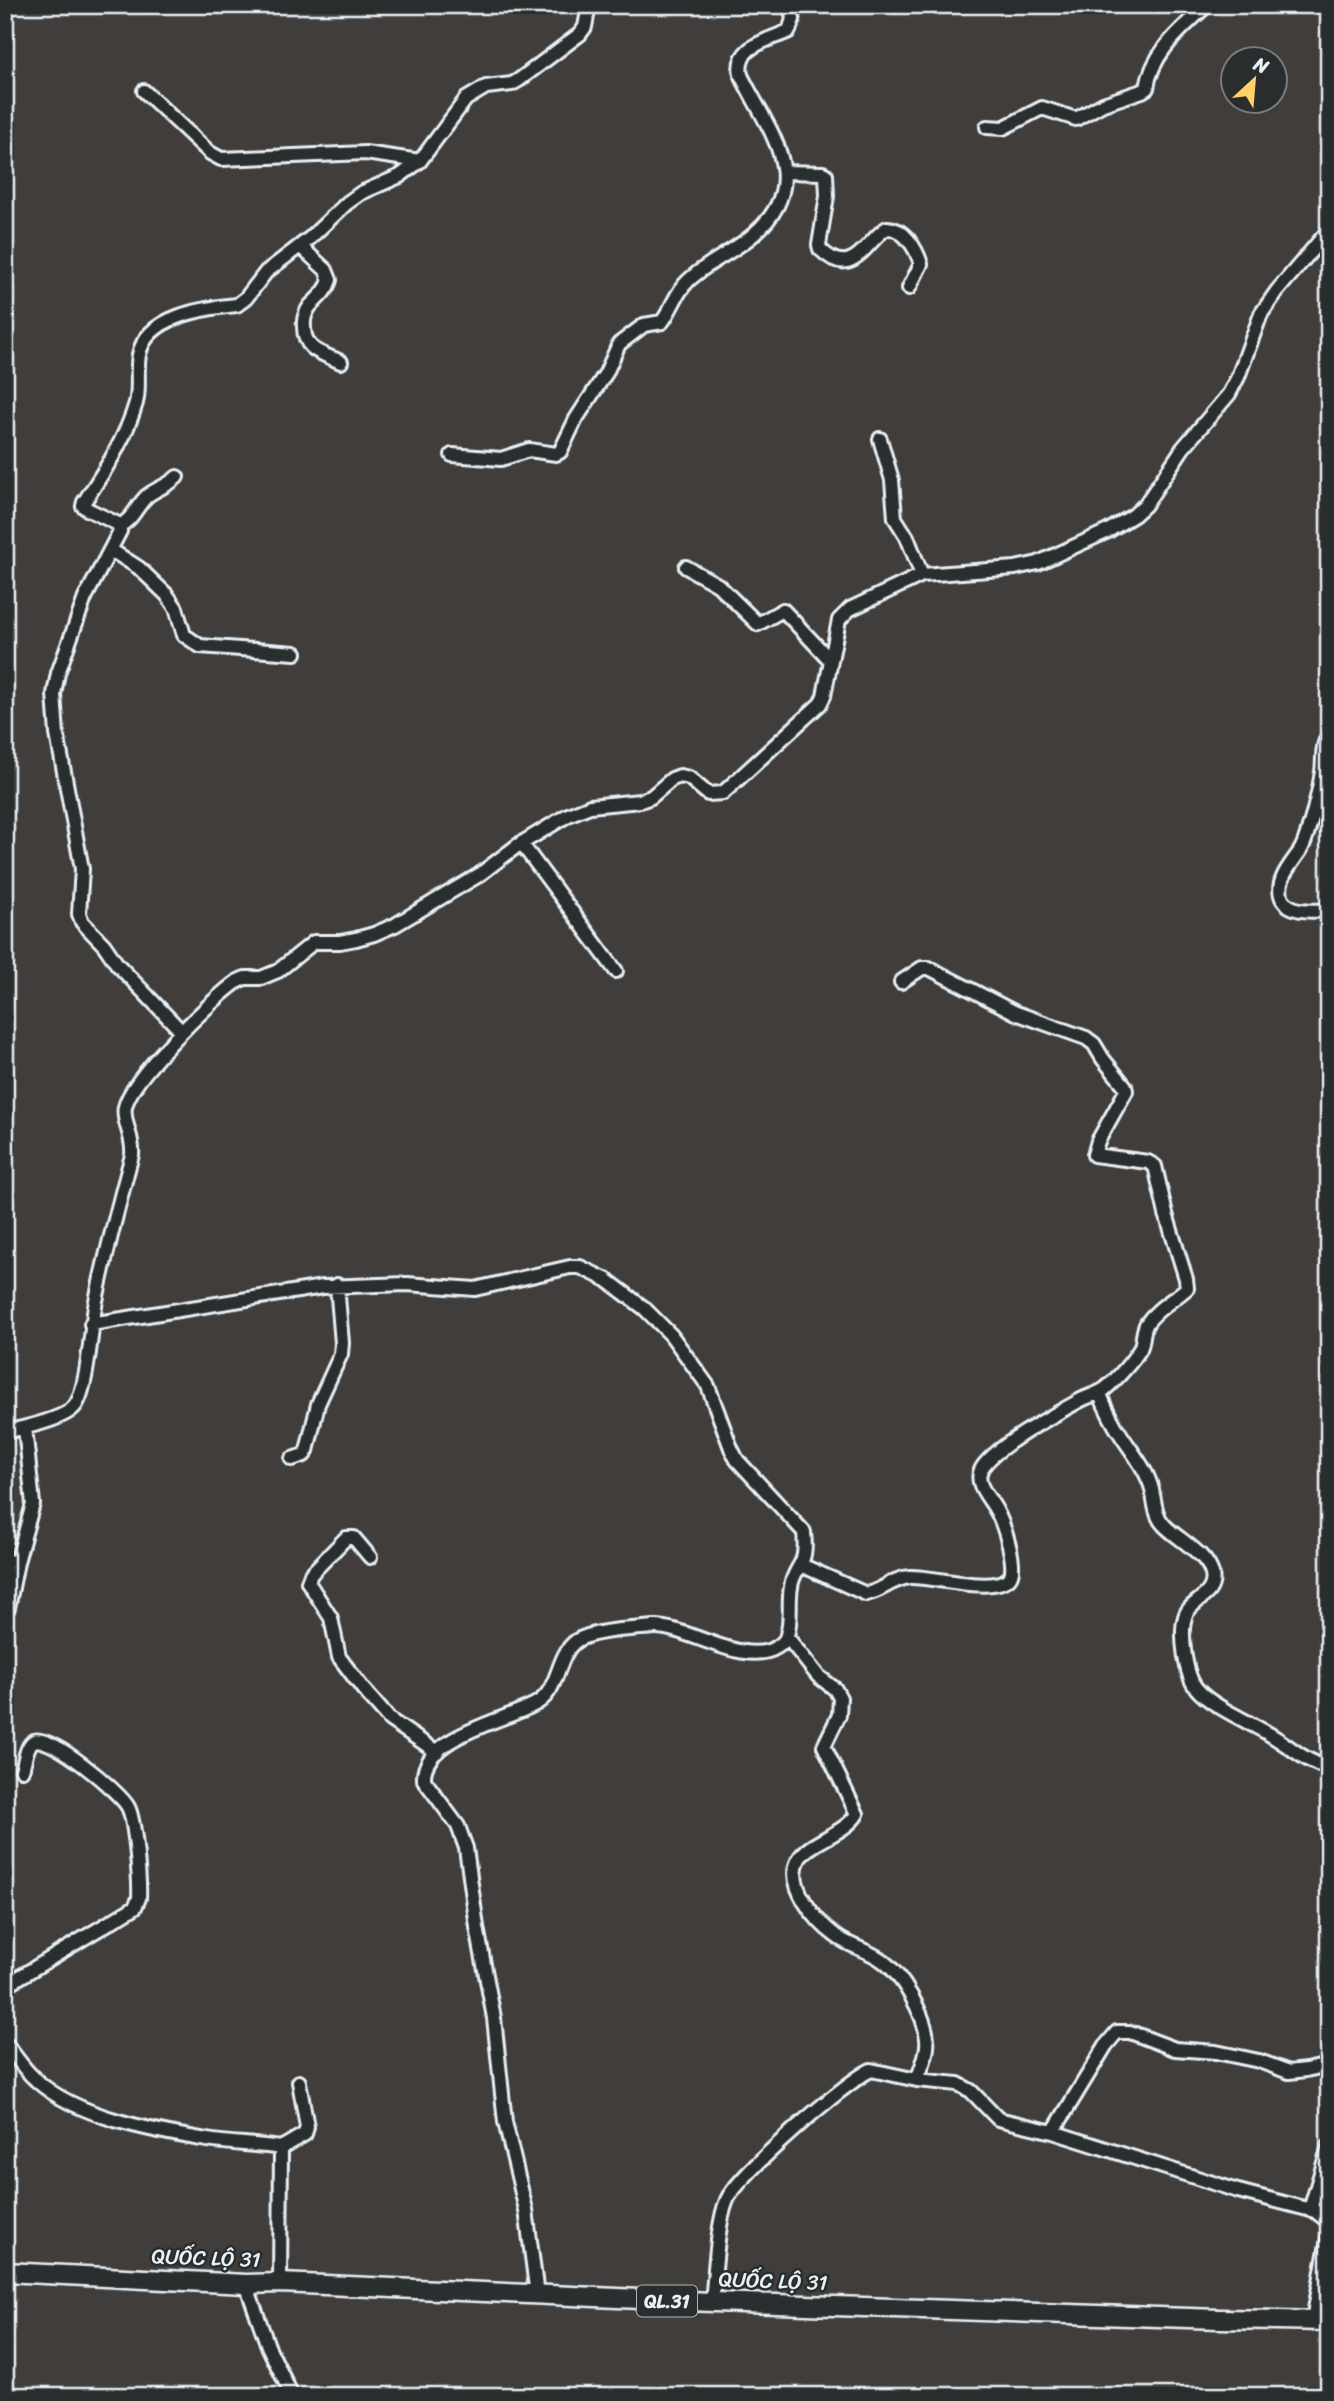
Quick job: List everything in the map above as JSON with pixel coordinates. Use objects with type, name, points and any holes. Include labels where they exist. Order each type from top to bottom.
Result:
[{"type":"highway","name":"QUỐC LỘ 31","points":[[5,2272],[712,2302],[1321,2321]]},
{"type":"street","points":[[120,526],[83,506],[126,430],[137,399],[138,366],[143,342],[149,334],[179,318],[211,308],[237,305],[246,298],[266,272],[348,203],[361,193],[400,176],[420,161],[466,99],[486,87],[512,84],[580,34],[585,27],[589,5]]},
{"type":"street","points":[[452,455],[501,459],[529,450],[556,454],[560,452],[576,419],[606,373],[619,344],[644,325],[662,322],[686,282],[754,234],[780,201],[784,189],[783,160],[773,135],[746,86],[740,68],[744,54],[750,47],[789,31],[793,19],[790,5]]},
{"type":"street","points":[[987,127],[1003,128],[1042,108],[1076,119],[1103,104],[1142,91],[1147,88],[1148,76],[1156,58],[1207,5]]},
{"type":"street","points":[[144,91],[210,153],[221,159],[365,153],[420,161]]},
{"type":"street","points":[[785,172],[826,175],[827,196],[820,249],[831,257],[841,260],[859,257],[887,228],[902,233],[921,264],[909,288]]},
{"type":"street","points":[[5,1432],[25,1428],[66,1413],[77,1404],[86,1369],[91,1324],[102,1271],[132,1155],[133,1145],[124,1114],[127,1101],[181,1031],[238,981],[261,978],[278,971],[314,942],[356,939],[395,925],[479,875],[521,844],[568,815],[590,806],[640,801],[652,797],[672,779],[680,776],[689,778],[708,794],[723,793],[820,704],[824,696],[839,621],[849,609],[922,575],[1015,568],[1038,563],[1108,531],[1134,515],[1145,505],[1183,448],[1229,394],[1261,314],[1329,230]]},
{"type":"street","points":[[300,246],[326,270],[330,280],[327,289],[306,312],[303,320],[305,341],[310,347],[341,362]]},
{"type":"street","points":[[880,439],[892,480],[895,518],[907,537],[922,575]]},
{"type":"street","points":[[120,526],[128,522],[145,498],[169,485],[177,477]]},
{"type":"street","points":[[120,526],[118,537],[95,577],[74,627],[54,694],[57,734],[82,869],[79,914],[85,926],[104,945],[117,964],[181,1031]]},
{"type":"street","points":[[111,550],[139,568],[172,601],[184,635],[191,642],[200,646],[295,653]]},
{"type":"street","points":[[686,567],[718,586],[758,624],[783,610],[830,660]]},
{"type":"street","points":[[1329,735],[1323,749],[1322,771],[1309,829],[1301,850],[1289,863],[1281,890],[1284,901],[1290,906],[1300,910],[1329,911]]},
{"type":"street","points":[[521,844],[616,971]]},
{"type":"street","points":[[801,1565],[866,1594],[898,1579],[909,1577],[973,1584],[1005,1581],[1013,1573],[1014,1567],[1001,1521],[981,1487],[978,1477],[982,1466],[997,1452],[1026,1433],[1106,1388],[1139,1349],[1145,1325],[1153,1315],[1185,1290],[1187,1284],[1155,1166],[1148,1162],[1094,1155],[1098,1141],[1124,1096],[1125,1086],[1094,1044],[1078,1034],[1016,1013],[929,968],[922,968],[901,982]]},
{"type":"street","points":[[91,1324],[337,1285],[407,1284],[475,1289],[580,1267],[594,1272],[644,1308],[671,1335],[712,1393],[737,1460],[804,1532],[801,1565],[791,1584],[787,1637],[776,1648],[766,1651],[720,1647],[659,1627],[628,1629],[581,1639],[570,1647],[553,1685],[544,1698],[476,1728],[437,1752],[425,1771],[424,1780],[458,1826],[470,1865],[474,1905],[499,2054],[505,2122],[526,2210],[537,2295]]},
{"type":"street","points":[[292,1459],[304,1455],[307,1451],[318,1404],[341,1353],[337,1285]]},
{"type":"street","points":[[1099,1392],[1119,1433],[1147,1477],[1159,1520],[1203,1559],[1212,1574],[1209,1590],[1203,1599],[1189,1609],[1185,1617],[1187,1668],[1196,1688],[1271,1734],[1304,1758],[1329,1768]]},
{"type":"street","points":[[8,1608],[11,1561],[33,1504],[25,1428]]},
{"type":"street","points":[[370,1557],[354,1538],[346,1538],[311,1574],[308,1582],[331,1618],[339,1657],[363,1689],[390,1720],[437,1752]]},
{"type":"street","points":[[787,1637],[818,1676],[835,1689],[840,1698],[839,1715],[824,1746],[858,1814],[851,1822],[803,1853],[796,1866],[797,1886],[807,1906],[819,1920],[836,1936],[884,1962],[913,1998],[928,2040],[918,2080]]},
{"type":"street","points":[[5,1986],[135,1907],[139,1898],[134,1826],[124,1801],[46,1740],[35,1740],[30,1744],[22,1770]]},
{"type":"street","points":[[1053,2132],[1106,2045],[1117,2032],[1130,2032],[1175,2049],[1216,2052],[1259,2061],[1289,2072],[1329,2065]]},
{"type":"street","points":[[5,2043],[36,2080],[78,2106],[127,2123],[208,2140],[281,2148],[305,2134],[307,2127],[299,2082]]},
{"type":"street","points":[[712,2302],[723,2209],[731,2191],[756,2165],[843,2088],[871,2070],[918,2080],[958,2084],[971,2091],[998,2119],[1053,2132],[1159,2167],[1310,2210],[1322,2214],[1329,2222]]},
{"type":"street","points":[[1310,2210],[1329,2146]]},
{"type":"street","points":[[280,2283],[281,2148]]},
{"type":"street","points":[[1321,2321],[1329,2233]]},
{"type":"street","points":[[246,2284],[268,2346],[292,2396]]}]
